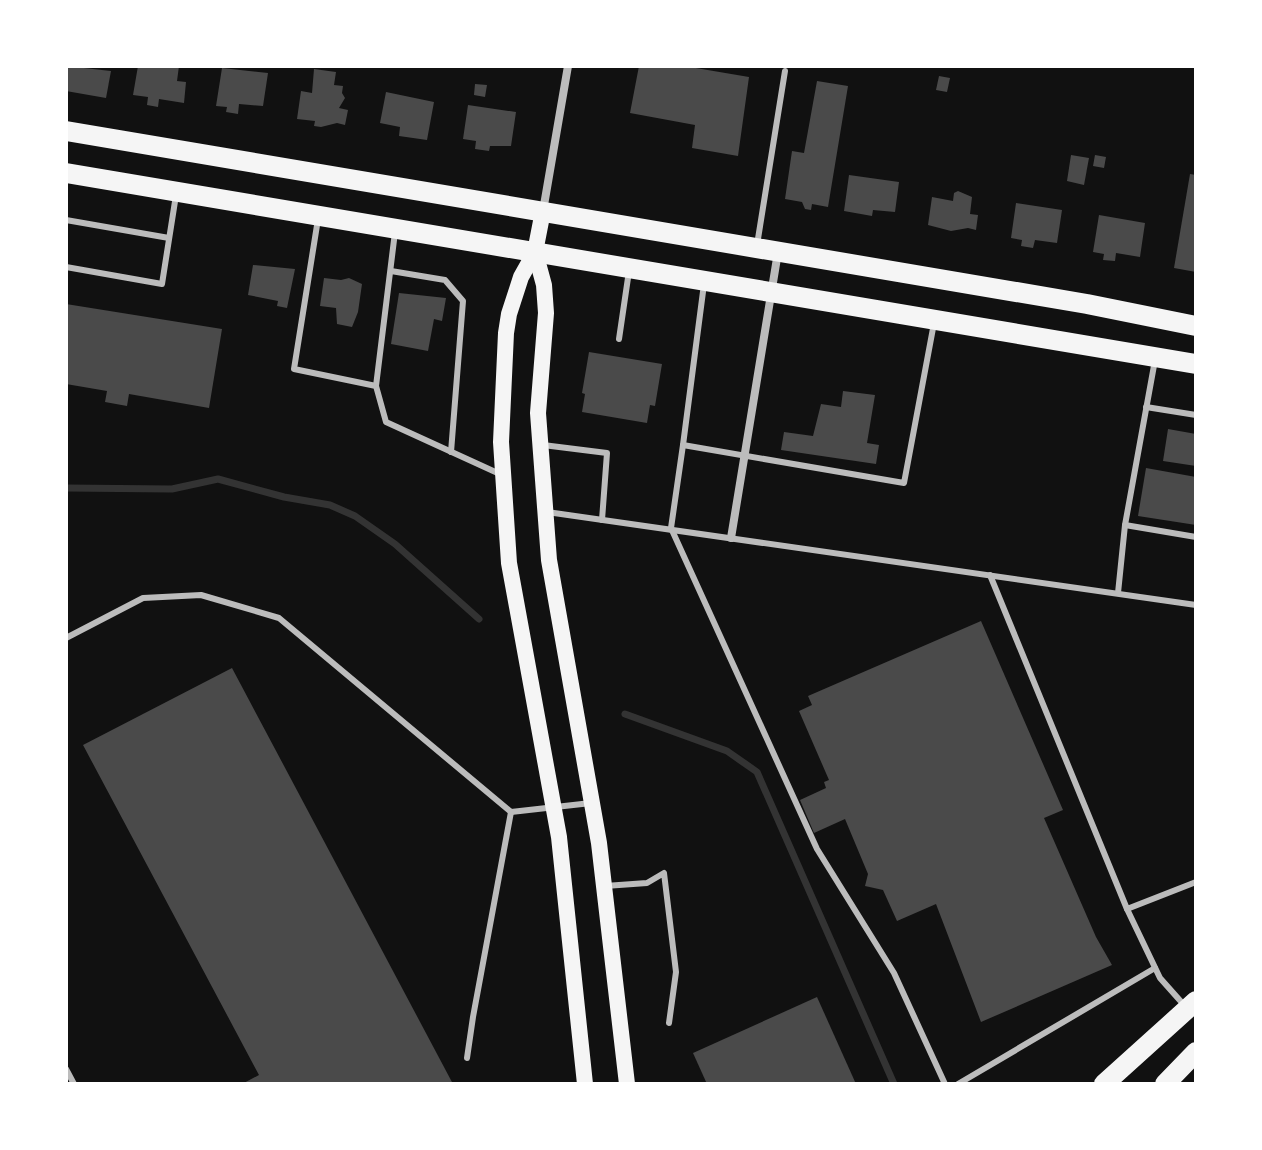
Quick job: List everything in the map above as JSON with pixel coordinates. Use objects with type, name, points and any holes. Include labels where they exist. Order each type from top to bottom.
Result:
[{"type":"main road","points":[[66,131],[1087,304],[1196,326]]},
{"type":"main road","points":[[66,173],[1196,364]]},
{"type":"main road","points":[[543,211],[535,252],[521,277],[509,314],[501,442],[502,476],[509,563],[554,808],[574,959],[585,1084]]},
{"type":"main road","points":[[535,252],[544,285],[546,313],[539,385],[539,444],[549,560],[605,886],[627,1084]]},
{"type":"main road","points":[[1104,1084],[1193,1010]]},
{"type":"main road","points":[[1165,1084],[1196,1052]]},
{"type":"street","points":[[543,211],[568,66]]},
{"type":"street","points":[[731,538],[778,252]]},
{"type":"lane","points":[[757,248],[785,71]]},
{"type":"lane","points":[[66,267],[162,284],[177,192]]},
{"type":"lane","points":[[318,216],[294,369],[376,386]]},
{"type":"lane","points":[[66,220],[169,238]]},
{"type":"lane","points":[[396,229],[376,386],[386,422],[502,476]]},
{"type":"lane","points":[[619,339],[629,268]]},
{"type":"lane","points":[[391,271],[445,280],[463,301],[451,452]]},
{"type":"lane","points":[[705,281],[671,528],[817,849],[894,973],[945,1084]]},
{"type":"lane","points":[[683,445],[904,483],[934,319]]},
{"type":"lane","points":[[1118,593],[1125,525],[1155,357]]},
{"type":"lane","points":[[1146,407],[1196,415]]},
{"type":"lane","points":[[539,444],[607,453],[602,520]]},
{"type":"lane","points":[[544,512],[1196,605]]},
{"type":"lane","points":[[1125,525],[1196,537]]},
{"type":"lane","points":[[990,575],[1127,909],[1160,978],[1193,1010]]},
{"type":"lane","points":[[66,638],[143,598],[201,595],[279,618],[511,812],[592,803]]},
{"type":"lane","points":[[467,1058],[511,812]]},
{"type":"lane","points":[[605,886],[647,883],[664,873],[676,972],[669,1023]]},
{"type":"lane","points":[[1127,909],[1196,882]]},
{"type":"lane","points":[[958,1084],[1155,968]]},
{"type":"lane","points":[[66,1069],[74,1084]]},
{"type":"building","points":[[66,66],[111,71],[106,98],[66,91]]},
{"type":"building","points":[[138,66],[179,66],[177,81],[186,82],[184,103],[159,99],[158,107],[147,105],[148,97],[133,95]]},
{"type":"building","points":[[639,66],[684,66],[749,77],[738,156],[692,148],[695,125],[630,113]]},
{"type":"building","points":[[222,68],[268,73],[263,106],[239,104],[238,114],[226,112],[227,107],[216,106]]},
{"type":"building","points":[[314,69],[336,72],[334,85],[343,86],[345,98],[339,108],[348,110],[345,125],[337,123],[321,127],[314,126],[315,121],[297,119],[301,91],[312,93]]},
{"type":"building","points":[[939,76],[950,78],[947,92],[936,90]]},
{"type":"building","points":[[817,81],[848,86],[828,207],[812,204],[811,210],[805,209],[802,202],[785,199],[792,151],[804,153]]},
{"type":"building","points":[[475,84],[487,85],[485,97],[474,95]]},
{"type":"building","points":[[386,92],[434,102],[427,140],[399,136],[400,127],[380,123]]},
{"type":"building","points":[[468,105],[516,112],[511,146],[490,146],[489,151],[475,149],[476,141],[463,139]]},
{"type":"building","points":[[1071,155],[1089,158],[1084,185],[1067,181]]},
{"type":"building","points":[[1095,155],[1106,157],[1104,168],[1093,166]]},
{"type":"building","points":[[1190,174],[1196,175],[1196,272],[1174,268]]},
{"type":"building","points":[[849,175],[899,182],[895,212],[873,210],[872,216],[844,211]]},
{"type":"building","points":[[958,191],[972,197],[970,214],[978,215],[976,230],[951,231],[928,225],[932,197],[953,201],[954,193]]},
{"type":"building","points":[[1016,203],[1062,210],[1057,243],[1035,240],[1033,248],[1021,246],[1022,240],[1011,238]]},
{"type":"building","points":[[1099,215],[1145,223],[1140,257],[1116,253],[1115,261],[1103,260],[1104,254],[1093,252]]},
{"type":"building","points":[[253,265],[295,269],[287,308],[277,306],[278,301],[248,295]]},
{"type":"building","points":[[324,278],[349,278],[362,284],[358,312],[352,327],[337,324],[336,308],[320,306]]},
{"type":"building","points":[[399,293],[446,298],[442,321],[434,319],[428,351],[391,344]]},
{"type":"building","points":[[66,304],[222,329],[209,408],[129,394],[127,406],[105,402],[107,391],[66,384]]},
{"type":"building","points":[[589,352],[662,364],[655,406],[650,405],[647,423],[582,412]]},
{"type":"building","points":[[843,391],[875,395],[867,443],[879,445],[876,464],[781,450],[784,432],[813,436],[821,404],[841,407]]},
{"type":"building","points":[[1168,429],[1196,434],[1196,466],[1163,461]]},
{"type":"building","points":[[1146,468],[1196,477],[1196,525],[1138,516]]},
{"type":"building","points":[[981,621],[1063,810],[1044,818],[1096,937],[1112,965],[981,1022],[936,904],[897,921],[883,890],[865,886],[868,874],[845,819],[814,833],[800,800],[826,788],[824,782],[829,780],[799,711],[812,705],[808,696]]},
{"type":"building","points":[[232,668],[453,1084],[242,1084],[259,1075],[83,745]]},
{"type":"building","points":[[817,997],[856,1084],[707,1084],[693,1053]]},
{"type":"waterway","points":[[66,488],[172,489],[218,479],[284,497],[330,505],[355,516],[395,544],[479,619]]},
{"type":"waterway","points":[[625,714],[727,751],[757,772],[894,1084]]}]
